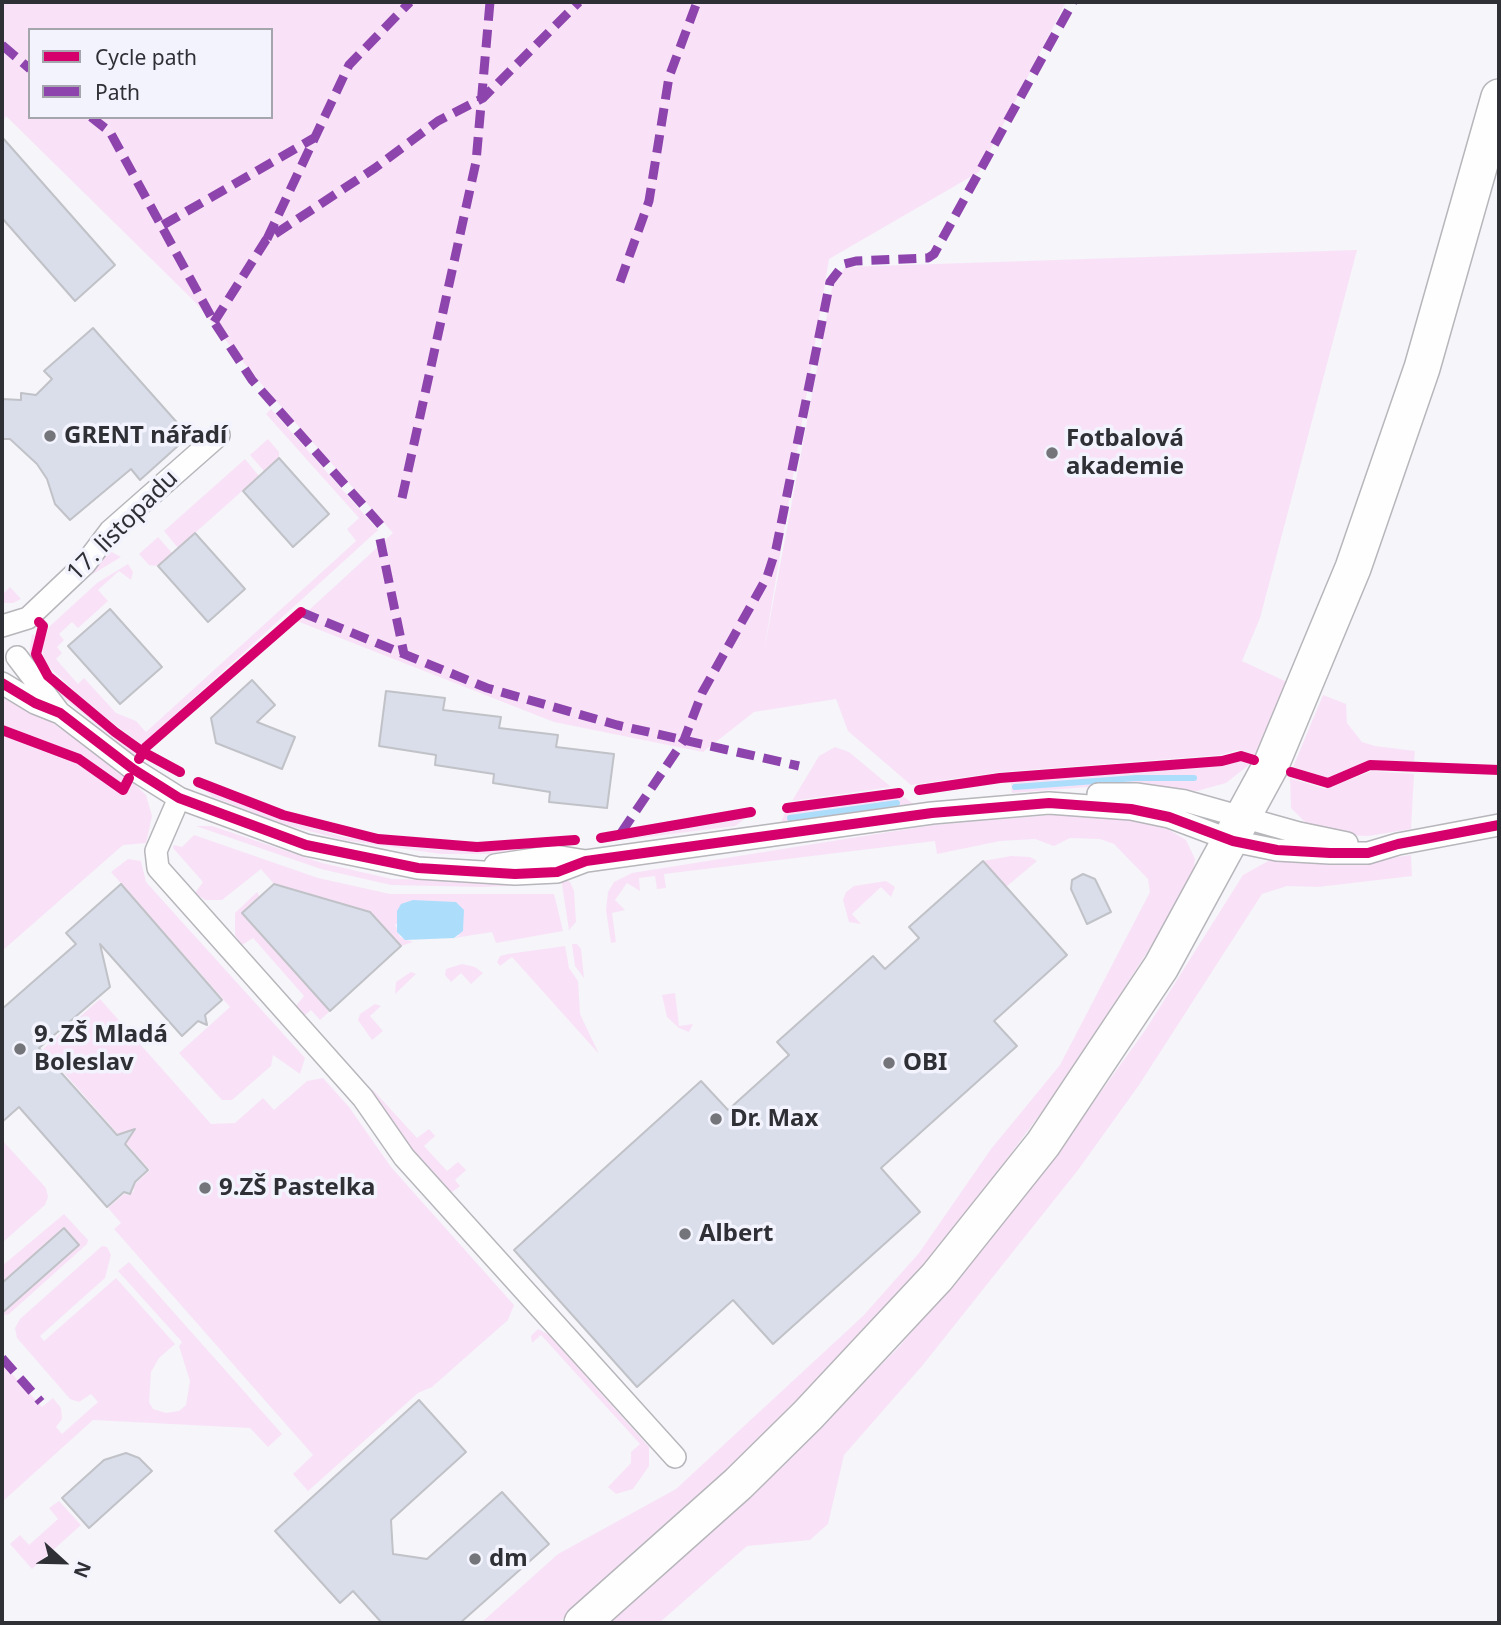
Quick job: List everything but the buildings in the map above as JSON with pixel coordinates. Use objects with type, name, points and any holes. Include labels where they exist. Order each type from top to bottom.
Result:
[{"type":"main road","points":[[582,1623],[738,1484],[808,1415],[937,1277],[994,1208],[1075,1099],[1161,967],[1239,828],[1316,661],[1384,482],[1422,368],[1499,97]]},
{"type":"street","name":"17. listopadu","points":[[28,618],[85,564],[110,531],[219,435]]},
{"type":"street","points":[[2,626],[28,618]]},
{"type":"street","points":[[2,676],[14,665],[28,618]]},
{"type":"street","points":[[2,626],[12,634],[32,681],[60,713],[133,769],[179,798],[270,834],[339,854],[418,868],[470,870],[555,856],[586,861],[932,813],[1049,803],[1088,794],[1136,794],[1185,801],[1239,828],[1333,841],[1398,844],[1499,825]]},
{"type":"street","points":[[2,683],[34,703],[60,713]]},
{"type":"street","points":[[179,798],[156,851],[158,868],[363,1098],[404,1157],[675,1457]]},
{"type":"shaded area","points":[[2,2],[1066,2],[979,172],[829,259],[764,651],[832,288],[845,267],[1357,250],[1260,618],[1242,661],[1287,682],[1257,755],[1238,750],[1220,755],[1000,772],[911,785],[848,731],[836,699],[754,712],[703,752],[554,722],[297,621],[393,533],[256,378],[196,303],[6,116],[2,124]]},
{"type":"shaded area","points":[[271,409],[378,530],[142,745],[88,704],[45,663],[42,648],[49,627],[97,583],[128,564],[133,572],[131,580],[119,571],[98,590],[108,601],[78,628],[72,622],[59,634],[64,640],[57,647],[62,653],[56,659],[78,684],[84,678],[116,713],[136,721],[146,732],[356,541],[347,529],[359,518],[266,414]]},
{"type":"shaded area","points":[[268,439],[279,452],[279,458],[264,471],[250,455]]},
{"type":"shaded area","points":[[245,459],[259,476],[178,548],[164,531]]},
{"type":"shaded area","points":[[158,537],[172,553],[158,566],[149,565],[139,554]]},
{"type":"shaded area","points":[[110,551],[121,557],[91,575],[106,554]]},
{"type":"shaded area","points":[[10,587],[21,599],[13,603],[2,603],[2,595]]},
{"type":"shaded area","points":[[32,634],[35,636],[32,655],[37,668],[56,688],[137,753],[135,756],[43,681],[34,670],[29,656]]},
{"type":"shaded area","points":[[2,693],[22,701],[125,775],[146,795],[152,816],[146,843],[123,845],[2,951]]},
{"type":"shaded area","points":[[1323,695],[1346,704],[1347,723],[1362,742],[1415,751],[1414,761],[1367,761],[1328,778],[1293,767]]},
{"type":"shaded area","points":[[835,747],[849,752],[891,787],[792,801],[819,756]]},
{"type":"shaded area","points":[[1241,761],[1250,764],[1226,783],[1197,791],[1100,786],[1012,793],[1011,782],[1167,768],[1223,766]]},
{"type":"shaded area","points":[[1372,771],[1414,774],[1411,829],[1368,836],[1343,835],[1310,827],[1291,808],[1290,778],[1325,789]]},
{"type":"shaded area","points":[[200,787],[281,819],[344,837],[441,850],[529,850],[513,854],[441,854],[343,840],[280,823],[213,797]]},
{"type":"shaded area","points":[[904,797],[916,806],[784,823],[782,820],[785,813]]},
{"type":"shaded area","points":[[1063,814],[1124,818],[1166,828],[1186,840],[1195,859],[1193,874],[1177,906],[1063,1083],[959,1224],[873,1327],[727,1473],[558,1623],[481,1623],[558,1554],[676,1489],[863,1316],[919,1253],[991,1149],[1060,1065],[1150,892],[1148,879],[1114,844],[1100,839],[1070,838],[1054,846],[1035,839],[1000,841],[937,854],[935,841],[664,874],[666,888],[657,889],[655,876],[639,878],[640,891],[627,883],[615,900],[625,910],[612,913],[616,942],[611,943],[606,910],[608,892],[614,882],[632,873],[933,825]]},
{"type":"shaded area","points":[[746,818],[735,826],[623,840]]},
{"type":"shaded area","points":[[196,826],[212,826],[322,863],[392,879],[554,882],[482,887],[391,885],[321,869]]},
{"type":"shaded area","points":[[194,835],[318,878],[390,894],[554,894],[563,931],[496,943],[492,932],[454,938],[460,935],[395,924],[400,937],[413,942],[401,946],[370,912],[274,884],[261,869],[222,900],[205,900],[195,893],[203,882],[173,848],[174,845],[182,847]]},
{"type":"shaded area","points":[[1411,855],[1412,876],[1318,887],[1287,886],[1262,894],[1139,1085],[1078,1170],[922,1366],[844,1455],[828,1524],[810,1540],[747,1546],[659,1623],[607,1623],[746,1499],[898,1348],[956,1279],[1090,1107],[1146,1029],[1243,875],[1270,860],[1286,858],[1358,863]]},
{"type":"shaded area","points":[[1011,856],[1030,857],[1037,861],[1006,887],[983,861]]},
{"type":"shaded area","points":[[128,859],[141,861],[146,882],[305,1058],[300,1074],[273,1055],[271,1066],[232,1100],[222,1100],[179,1053],[230,1007],[111,872]]},
{"type":"shaded area","points":[[561,878],[570,882],[574,891],[576,922],[569,930]]},
{"type":"shaded area","points":[[886,881],[895,887],[891,897],[881,887],[852,914],[861,924],[849,922],[843,900],[846,892],[854,886]]},
{"type":"shaded area","points":[[257,892],[260,897],[242,914],[330,1011],[320,1020],[311,1010],[303,1017],[295,1007],[304,996],[253,938],[242,945],[235,935],[235,913]]},
{"type":"shaded area","points":[[572,944],[577,944],[581,949],[584,978],[575,966]]},
{"type":"shaded area","points":[[565,946],[569,968],[578,981],[580,1014],[599,1054],[512,957],[500,966],[497,962],[500,956],[508,954]]},
{"type":"shaded area","points":[[462,964],[475,967],[483,973],[471,984],[461,973],[451,982],[445,975],[446,969]]},
{"type":"shaded area","points":[[411,972],[416,974],[395,994],[396,982]]},
{"type":"shaded area","points":[[675,993],[679,1026],[693,1024],[689,1032],[679,1028],[667,1017],[662,995]]},
{"type":"shaded area","points":[[100,999],[211,1124],[235,1123],[263,1098],[274,1110],[307,1081],[323,1078],[349,1107],[391,1167],[514,1305],[508,1320],[432,1387],[418,1393],[308,1491],[293,1474],[313,1455],[114,1229],[121,1223],[108,1208],[124,1194],[129,1195],[134,1191],[133,1186],[150,1170],[126,1143],[128,1137],[124,1133],[118,1134],[43,1049]]},
{"type":"shaded area","points":[[375,1004],[381,1006],[370,1016],[383,1031],[372,1040],[358,1020],[360,1014]]},
{"type":"shaded area","points":[[373,1090],[417,1138],[429,1129],[435,1136],[424,1146],[447,1171],[458,1162],[466,1170],[455,1180],[460,1186],[451,1193],[410,1149],[371,1092]]},
{"type":"shaded area","points":[[2,1140],[46,1188],[48,1197],[45,1205],[2,1243]]},
{"type":"shaded area","points":[[64,1214],[88,1240],[87,1244],[9,1314],[2,1316],[2,1266]]},
{"type":"shaded area","points":[[102,1246],[107,1247],[111,1255],[105,1278],[40,1336],[44,1341],[116,1278],[175,1344],[159,1358],[151,1372],[149,1402],[153,1409],[166,1413],[179,1411],[186,1405],[190,1381],[179,1346],[182,1342],[118,1271],[129,1262],[282,1434],[268,1447],[250,1428],[93,1420],[2,1502],[2,1363],[42,1407],[53,1398],[61,1408],[62,1419],[56,1427],[62,1434],[98,1402],[91,1394],[79,1402],[70,1399],[17,1338],[15,1328],[20,1319]]},
{"type":"shaded area","points":[[538,1329],[549,1335],[649,1447],[649,1466],[633,1489],[616,1494],[608,1487],[631,1463],[631,1452],[640,1444],[541,1335],[532,1343],[531,1336]]},
{"type":"shaded area","points":[[59,1501],[81,1525],[32,1569],[10,1544],[20,1535],[29,1545],[58,1519],[49,1508]]},
{"type":"water","points":[[413,900],[456,902],[464,910],[463,931],[454,938],[405,940],[397,932],[397,911],[401,904]]},
{"type":"waterway","points":[[1015,787],[1136,778],[1194,778]]},
{"type":"waterway","points":[[790,818],[897,803]]},
{"type":"marked path","points":[[267,239],[349,65],[410,2]]},
{"type":"marked path","points":[[402,498],[476,162],[490,2]]},
{"type":"marked path","points":[[214,322],[266,240],[375,168],[438,121],[483,98],[579,2]]},
{"type":"marked path","points":[[620,282],[649,201],[669,77],[697,2]]},
{"type":"marked path","points":[[621,833],[684,740],[702,693],[767,577],[776,549],[830,282],[844,264],[856,261],[928,258],[934,254],[1073,2]]},
{"type":"marked path","points":[[2,45],[28,67]]},
{"type":"marked path","points":[[94,119],[110,132],[214,322],[252,380],[385,530]]},
{"type":"marked path","points":[[163,225],[314,138]]},
{"type":"marked path","points":[[380,539],[404,654]]},
{"type":"marked path","points":[[301,612],[487,688],[617,725],[799,766]]},
{"type":"marked path","points":[[2,1358],[41,1402]]},
{"type":"cycle path","points":[[139,759],[146,747],[301,612]]},
{"type":"cycle path","points":[[39,622],[43,626],[36,654],[48,676],[115,732],[143,752],[180,772]]},
{"type":"cycle path","points":[[2,683],[35,703],[60,713],[133,769],[179,798],[306,845],[418,868],[515,874],[557,872],[586,861],[932,813],[1049,803],[1131,809],[1169,817],[1233,841],[1277,850],[1330,853],[1368,853],[1398,844],[1499,825]]},
{"type":"cycle path","points":[[2,730],[79,759],[123,790],[129,778]]},
{"type":"cycle path","points":[[919,790],[1000,778],[1222,761],[1241,756],[1254,760]]},
{"type":"cycle path","points":[[1291,772],[1328,783],[1370,765],[1499,770]]},
{"type":"cycle path","points":[[198,782],[283,815],[378,839],[477,847],[575,840]]},
{"type":"cycle path","points":[[787,808],[899,793]]},
{"type":"cycle path","points":[[601,838],[751,812]]},
{"type":"place","name":"GRENT nářadí","points":[[50,436]]},
{"type":"place","name":"Fotbalová akademie","points":[[1052,453]]},
{"type":"place","name":"9. ZŠ Mladá Boleslav","points":[[20,1049]]},
{"type":"place","name":"OBI","points":[[889,1063]]},
{"type":"place","name":"Dr. Max","points":[[716,1119]]},
{"type":"place","name":"9.ZŠ Pastelka","points":[[205,1188]]},
{"type":"place","name":"Albert","points":[[685,1234]]},
{"type":"place","name":"dm","points":[[475,1559]]}]
